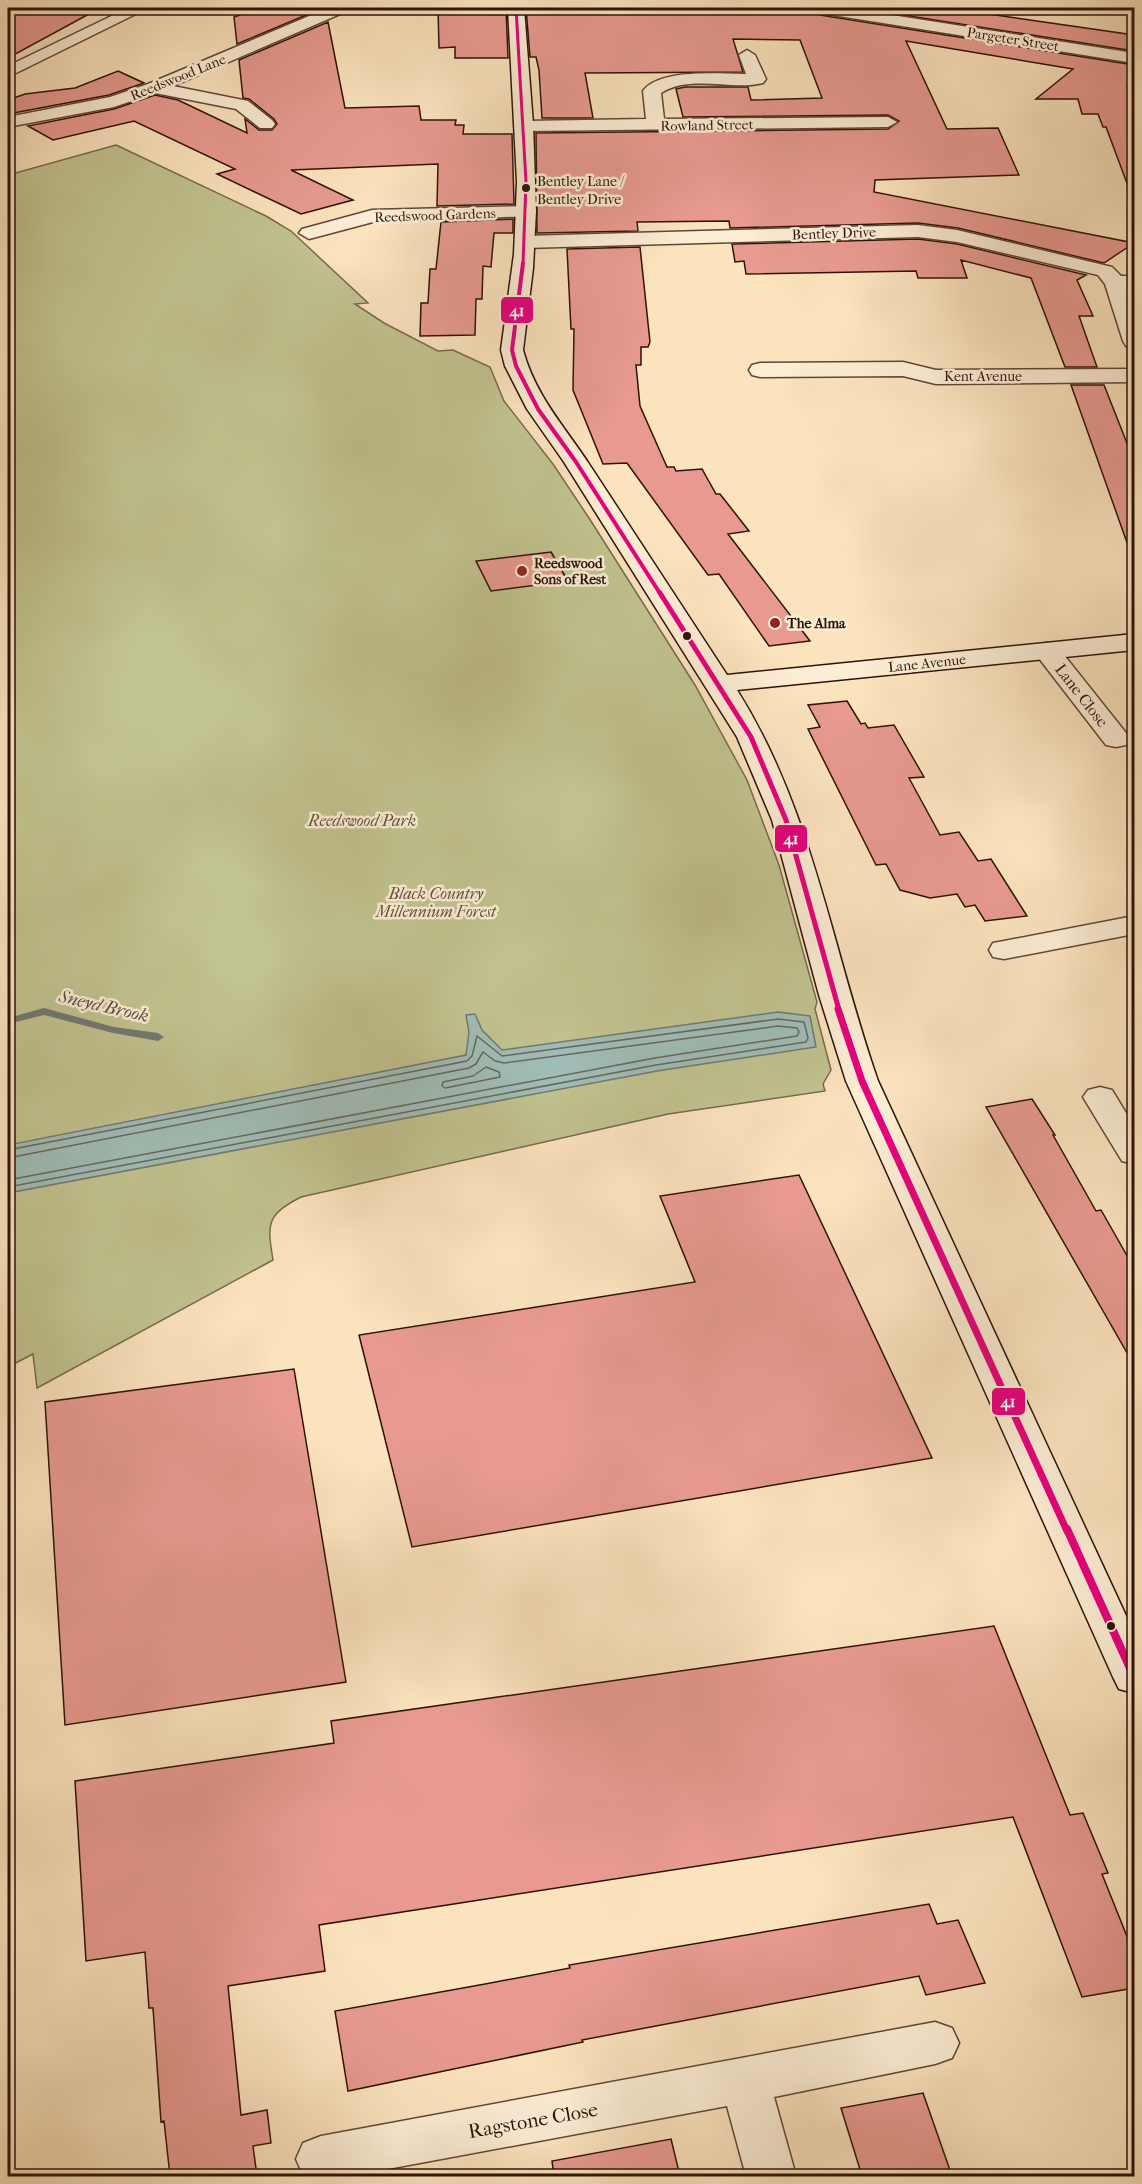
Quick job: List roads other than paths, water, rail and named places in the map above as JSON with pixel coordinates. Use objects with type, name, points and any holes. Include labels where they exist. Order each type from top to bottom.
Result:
[{"type":"street","points":[[8,72],[140,8]]},
{"type":"street","name":"Reedswood Lane","points":[[12,119],[114,102],[154,88],[340,8]]},
{"type":"street","points":[[516,8],[526,126],[526,212],[525,242],[512,350],[525,391],[573,458],[719,684],[750,736],[774,784],[836,1002],[860,1074],[1134,1677]]},
{"type":"street","name":"Pargeter Street","points":[[820,8],[889,13],[1134,58]]},
{"type":"street","points":[[656,125],[651,91],[676,81],[757,79],[747,55]]},
{"type":"street","points":[[154,88],[242,105],[266,124]]},
{"type":"street","name":"Rowland Street","points":[[526,126],[888,122]]},
{"type":"street","name":"Reedswood Gardens","points":[[309,233],[372,216],[526,212]]},
{"type":"street","name":"Bentley Drive","points":[[525,242],[918,231],[957,236],[1105,271],[1125,282]]},
{"type":"street","points":[[1125,282],[1134,340]]},
{"type":"street","name":"Kent Avenue","points":[[760,370],[903,369],[936,376],[1134,376]]},
{"type":"street","name":"Lane Avenue","points":[[719,684],[1134,642]]},
{"type":"street","name":"Lane Close","points":[[1047,651],[1116,739]]},
{"type":"street","points":[[1004,951],[1134,925]]},
{"type":"street","points":[[1100,1097],[1134,1153]]},
{"type":"street","name":"Ragstone Close","points":[[321,2159],[935,2043]]},
{"type":"street","points":[[745,2080],[771,2176]]},
{"type":"water","points":[[778,1012],[810,1016],[816,1047],[657,1071],[8,1193],[8,1145],[466,1055],[469,1032],[466,1015],[475,1014],[482,1030],[502,1050]]},
{"type":"waterway","name":"Sneyd Brook","points":[[8,1021],[44,1011],[113,1030],[158,1037]]},
{"type":"place","name":"Bentley Lane / Bentley Drive","points":[[526,188]]},
{"type":"place","name":"Reedswood Sons of Rest","points":[[522,571]]},
{"type":"place","name":"The Alma","points":[[775,623]]},
{"type":"park label","name":"Reedswood Park","points":[[362,820]]},
{"type":"park label","name":"Black Country Millennium Forest","points":[[436,902]]}]
